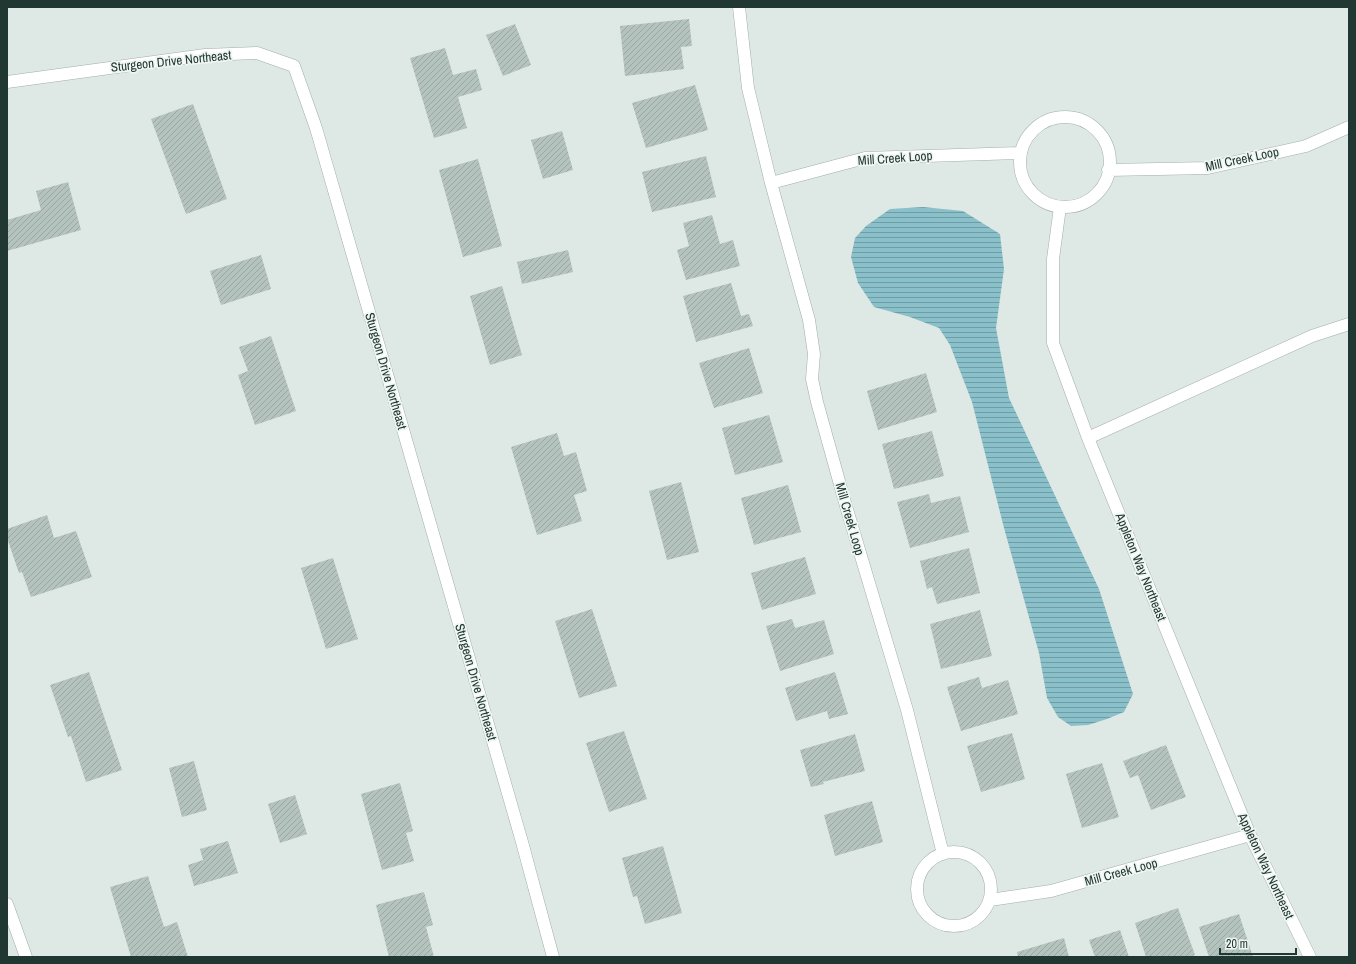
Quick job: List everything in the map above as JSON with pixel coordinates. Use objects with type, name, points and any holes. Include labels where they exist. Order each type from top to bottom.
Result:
[{"type":"street","name":"Mill Creek Loop","points":[[739,7],[748,88],[771,182],[809,320],[814,354],[812,379],[817,402],[846,506],[907,710],[943,854]]},
{"type":"street","name":"Sturgeon Drive Northeast","points":[[7,82],[205,55],[257,53],[294,66],[316,128],[522,842],[553,957]]},
{"type":"street","points":[[1057,118],[1072,118],[1089,124],[1100,134],[1105,143],[1109,158],[1108,170],[1106,180],[1101,189],[1090,200],[1076,206],[1060,207],[1048,204],[1034,196],[1025,184],[1019,162],[1024,144],[1032,131],[1046,122],[1057,118]]},
{"type":"street","name":"Mill Creek Loop","points":[[1108,170],[1208,168],[1306,146],[1349,128]]},
{"type":"street","name":"Mill Creek Loop","points":[[771,182],[865,158],[1021,153]]},
{"type":"street","points":[[1060,207],[1053,259],[1053,343],[1088,438],[1312,336],[1349,324]]},
{"type":"street","name":"Appleton Way Northeast","points":[[1088,438],[1250,835],[1310,957]]},
{"type":"street","name":"Mill Creek Loop","points":[[990,900],[1051,892],[1250,835]]},
{"type":"street","points":[[961,852],[973,857],[984,866],[990,877],[992,890],[990,900],[984,912],[970,923],[958,926],[941,924],[930,918],[923,908],[918,896],[918,881],[923,869],[931,860],[943,854],[961,852]]},
{"type":"street","points":[[7,904],[26,957]]},
{"type":"water","points":[[923,207],[963,211],[1000,234],[1004,269],[996,328],[1009,398],[1099,589],[1133,694],[1124,712],[1107,719],[1088,725],[1071,726],[1058,717],[1047,698],[1039,653],[1004,528],[972,402],[950,345],[939,328],[910,317],[874,307],[858,283],[851,257],[855,238],[866,226],[890,209]]},
{"type":"building","points":[[689,19],[692,46],[681,47],[684,69],[625,76],[620,26]]},
{"type":"building","points":[[515,24],[531,65],[503,76],[486,35]]},
{"type":"building","points":[[445,48],[453,75],[476,69],[482,90],[458,97],[467,128],[434,138],[410,58]]},
{"type":"building","points":[[695,85],[708,130],[646,148],[632,103]]},
{"type":"building","points":[[193,104],[227,199],[186,214],[151,119]]},
{"type":"building","points":[[562,131],[573,170],[543,179],[531,140]]},
{"type":"building","points":[[706,156],[716,197],[652,212],[642,172]]},
{"type":"building","points":[[478,159],[502,246],[463,257],[439,170]]},
{"type":"building","points":[[68,182],[81,230],[7,251],[7,220],[41,210],[36,191]]},
{"type":"building","points":[[712,215],[720,244],[733,240],[740,266],[686,280],[677,250],[689,246],[683,223]]},
{"type":"building","points":[[568,250],[573,272],[522,284],[517,262]]},
{"type":"building","points":[[261,255],[271,289],[221,305],[210,271]]},
{"type":"building","points":[[731,283],[741,316],[749,314],[753,326],[696,342],[683,296]]},
{"type":"building","points":[[502,286],[522,355],[490,365],[470,296]]},
{"type":"building","points":[[271,336],[296,411],[255,425],[238,375],[248,371],[239,347]]},
{"type":"building","points":[[749,348],[763,393],[714,408],[699,363]]},
{"type":"building","points":[[926,373],[937,412],[878,430],[867,391]]},
{"type":"building","points":[[769,415],[783,462],[735,475],[722,428]]},
{"type":"building","points":[[932,431],[944,476],[894,489],[882,444]]},
{"type":"building","points":[[557,433],[564,456],[576,452],[587,491],[574,495],[582,521],[537,535],[511,447]]},
{"type":"building","points":[[681,482],[699,552],[667,560],[649,491]]},
{"type":"building","points":[[788,485],[801,532],[754,545],[741,498]]},
{"type":"building","points":[[929,494],[931,503],[960,496],[969,532],[910,548],[897,502]]},
{"type":"building","points":[[47,515],[54,538],[76,531],[92,577],[31,597],[22,572],[19,573],[7,538],[7,529]]},
{"type":"building","points":[[969,548],[980,593],[937,604],[932,587],[927,589],[920,561]]},
{"type":"building","points":[[805,557],[816,594],[762,610],[751,573]]},
{"type":"building","points":[[333,558],[358,639],[326,649],[301,568]]},
{"type":"building","points":[[592,609],[617,686],[579,698],[555,621]]},
{"type":"building","points":[[980,610],[992,656],[941,669],[930,624]]},
{"type":"building","points":[[792,619],[795,628],[824,620],[834,654],[780,671],[766,626]]},
{"type":"building","points":[[89,672],[122,770],[86,782],[71,736],[68,737],[50,685]]},
{"type":"building","points":[[835,672],[848,714],[829,719],[827,711],[796,721],[785,688]]},
{"type":"building","points":[[979,677],[982,688],[1008,680],[1018,714],[961,731],[947,687]]},
{"type":"building","points":[[624,731],[647,799],[609,812],[586,743]]},
{"type":"building","points":[[1012,733],[1025,779],[981,792],[967,746]]},
{"type":"building","points":[[855,734],[865,771],[823,782],[824,784],[811,787],[800,750]]},
{"type":"building","points":[[1166,745],[1186,797],[1151,810],[1138,775],[1130,778],[1123,761]]},
{"type":"building","points":[[194,761],[207,810],[182,817],[169,768]]},
{"type":"building","points":[[1102,763],[1119,817],[1082,828],[1066,774]]},
{"type":"building","points":[[400,783],[413,831],[406,833],[414,861],[382,870],[361,794]]},
{"type":"building","points":[[295,795],[307,834],[280,843],[268,804]]},
{"type":"building","points":[[872,801],[883,842],[835,856],[824,815]]},
{"type":"building","points":[[228,841],[238,873],[194,886],[188,865],[203,860],[200,849]]},
{"type":"building","points":[[663,846],[682,913],[645,924],[637,896],[633,897],[622,858]]},
{"type":"building","points":[[148,876],[164,927],[177,922],[188,957],[131,957],[110,887]]},
{"type":"building","points":[[424,892],[433,925],[426,927],[434,957],[389,957],[376,905]]},
{"type":"building","points":[[1178,908],[1195,955],[1189,957],[1146,957],[1135,923]]},
{"type":"building","points":[[1239,914],[1253,957],[1209,957],[1199,927]]},
{"type":"building","points":[[1120,930],[1129,957],[1095,957],[1089,940]]},
{"type":"building","points":[[1064,938],[1069,957],[1018,957],[1017,952]]}]
